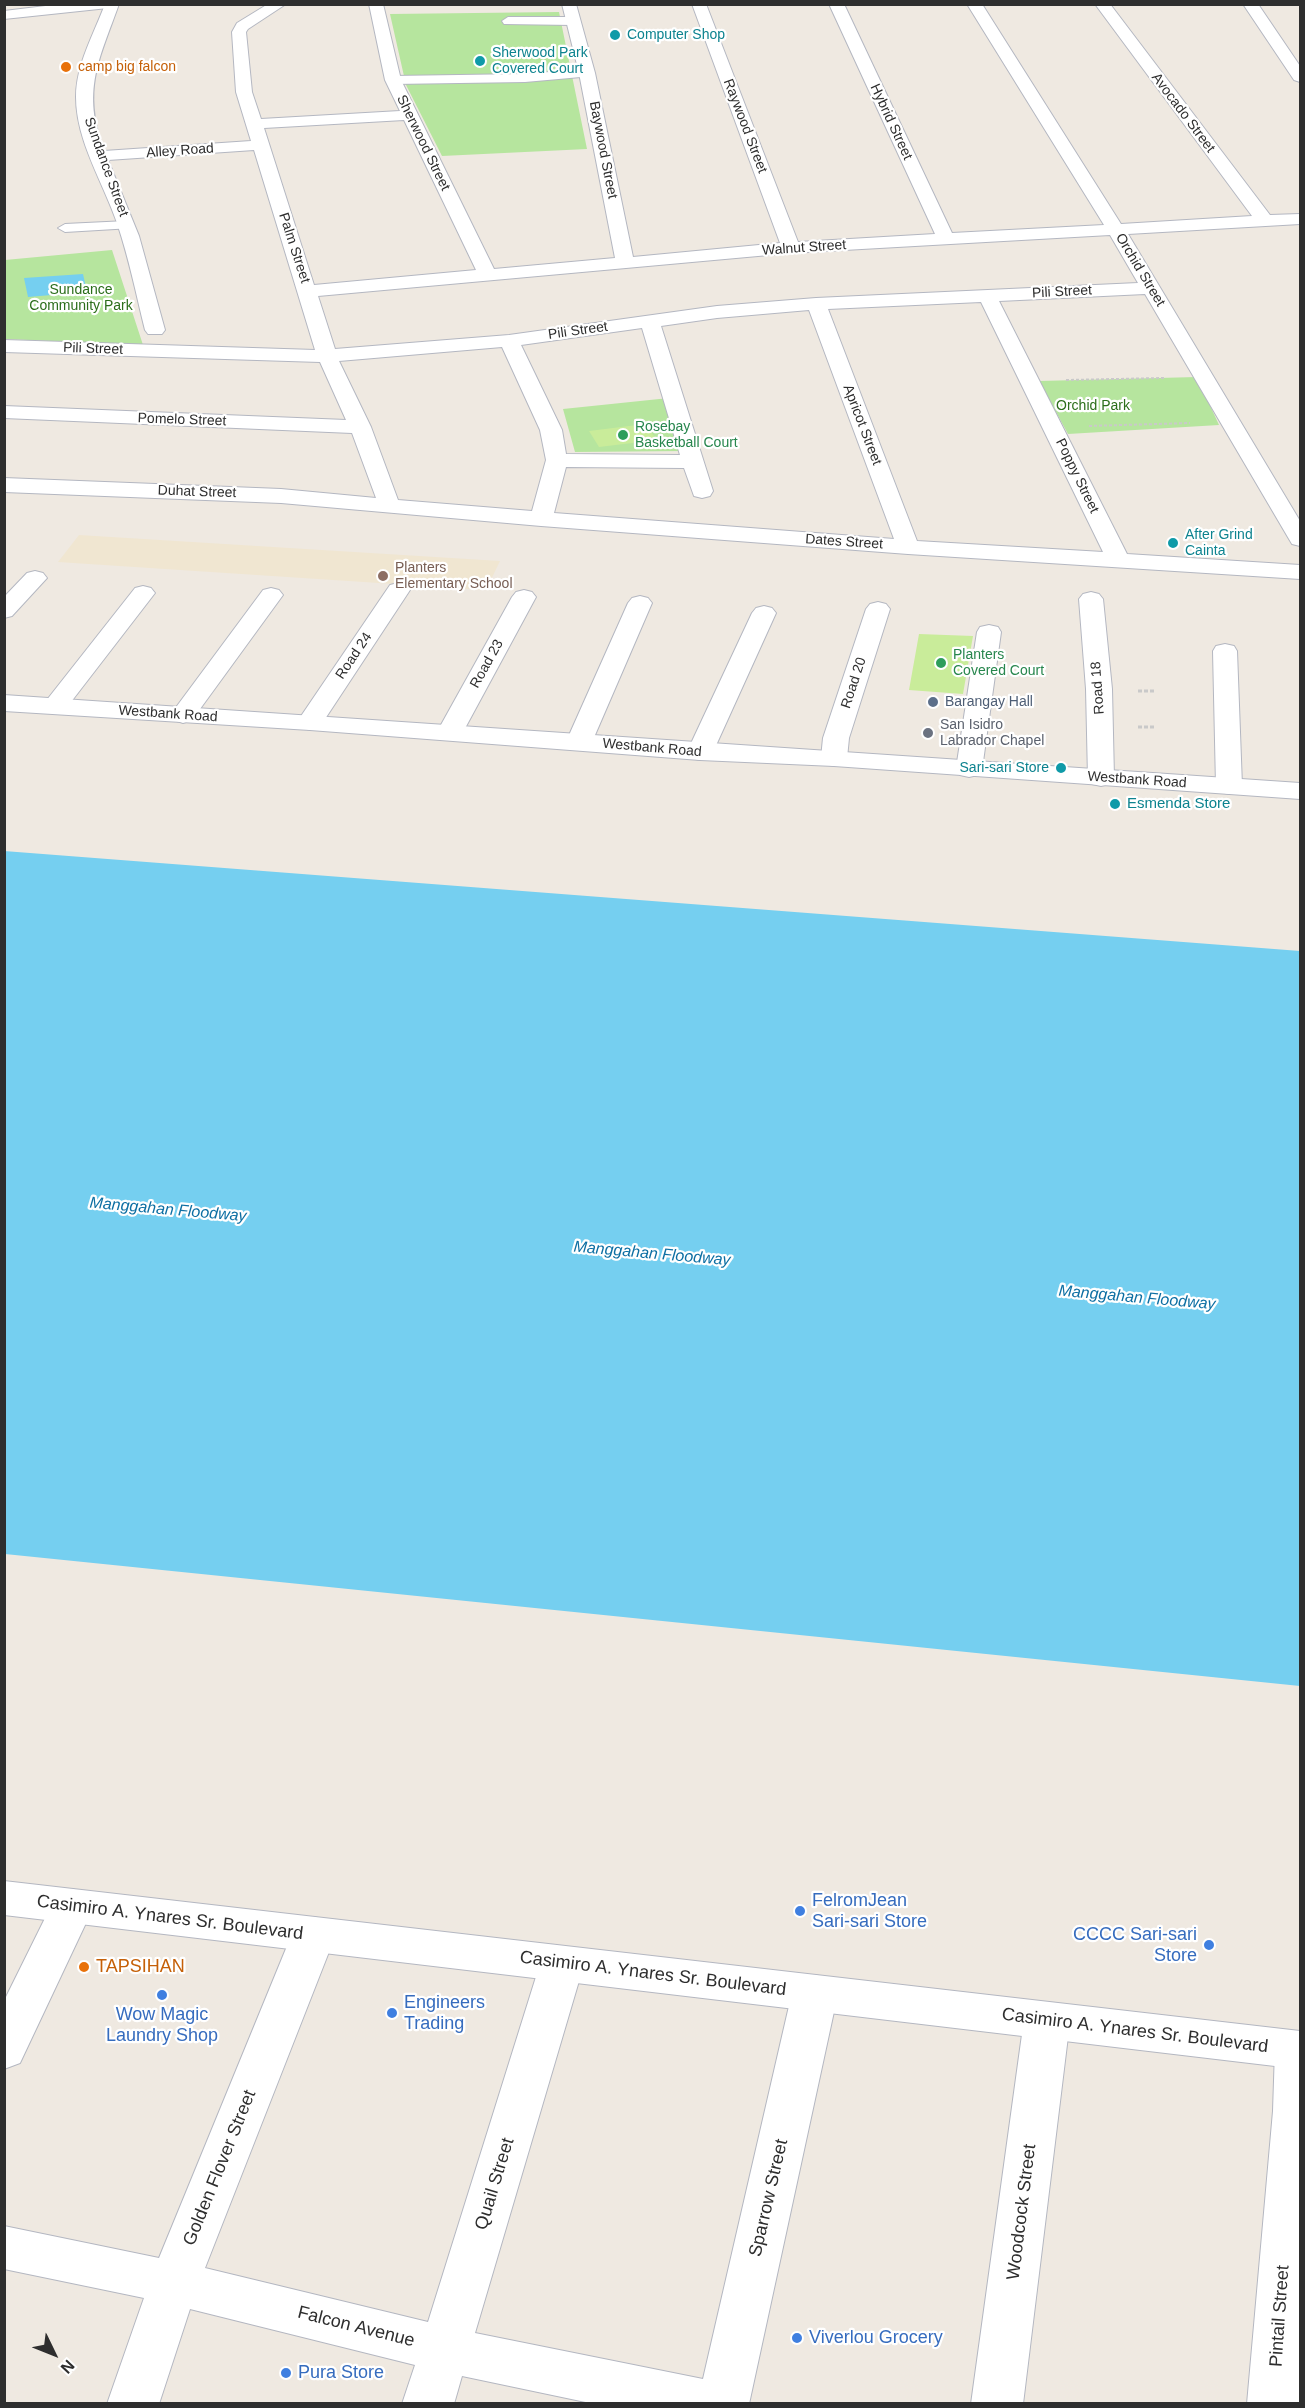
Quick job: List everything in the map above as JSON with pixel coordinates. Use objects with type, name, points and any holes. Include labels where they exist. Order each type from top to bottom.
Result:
[{"type":"street","points":[[4,15],[110,4]]},
{"type":"street","name":"Sundance Street","points":[[110,4],[88,70],[84,95],[86,117],[127,225],[155,330]]},
{"type":"street","name":"Palm Street","points":[[279,4],[262,12],[242,26],[239,32],[244,92],[327,356],[360,428],[389,504]]},
{"type":"street","name":"Sherwood Street","points":[[376,4],[393,80],[488,275]]},
{"type":"street","name":"Raywood Street","points":[[699,4],[791,248]]},
{"type":"street","name":"Hybrid Street","points":[[836,4],[946,239]]},
{"type":"street","name":"Orchid Street","points":[[974,4],[1116,230],[1300,539]]},
{"type":"street","name":"Avocado Street","points":[[1102,4],[1264,221]]},
{"type":"street","points":[[1250,4],[1300,77]]},
{"type":"street","name":"Baywood Street","points":[[571,13],[587,73],[626,262]]},
{"type":"street","points":[[254,124],[409,115]]},
{"type":"street","name":"Alley Road","points":[[99,156],[261,145]]},
{"type":"street","name":"Walnut Street","points":[[308,291],[791,248],[1300,219]]},
{"type":"street","name":"Pili Street","points":[[4,346],[327,356],[509,340],[717,312],[816,304],[1150,288]]},
{"type":"street","name":"Poppy Street","points":[[987,296],[1118,560]]},
{"type":"street","name":"Apricot Street","points":[[816,304],[908,547]]},
{"type":"street","points":[[650,321],[702,491]]},
{"type":"street","points":[[134,351],[155,330],[187,352]]},
{"type":"street","points":[[509,340],[551,430],[557,460],[541,519]]},
{"type":"street","name":"Pomelo Street","points":[[4,412],[360,428]]},
{"type":"street","points":[[557,460],[694,462]]},
{"type":"street","name":"Duhat Street","points":[[4,485],[280,496],[389,504]]},
{"type":"street","name":"Dates Street","points":[[389,504],[541,519],[908,547],[1300,573]]},
{"type":"street","points":[[4,611],[35,578]]},
{"type":"street","name":"Road 24","points":[[310,722],[398,590]]},
{"type":"street","points":[[55,706],[143,593]]},
{"type":"street","points":[[183,715],[271,594]]},
{"type":"street","name":"Road 23","points":[[450,732],[524,597]]},
{"type":"street","name":"Road 18","points":[[1091,599],[1101,726],[1101,778]]},
{"type":"street","points":[[583,734],[640,603]]},
{"type":"street","name":"Road 20","points":[[834,758],[836,738],[878,609]]},
{"type":"street","points":[[700,752],[764,613]]},
{"type":"street","points":[[969,769],[988,632]]},
{"type":"street","points":[[1225,651],[1229,786]]},
{"type":"street","name":"Westbank Road","points":[[4,704],[450,732],[583,734],[700,752],[834,758],[1300,791]]},
{"type":"street","name":"Casimiro A. Ynares Sr. Boulevard","points":[[4,1898],[1299,2050]]},
{"type":"street","points":[[4,2049],[72,1906]]},
{"type":"street","name":"Golden Flover Street","points":[[133,2403],[174,2283],[314,1934]]},
{"type":"street","name":"Quail Street","points":[[428,2403],[562,1964]]},
{"type":"street","name":"Sparrow Street","points":[[723,2403],[815,1993]]},
{"type":"street","name":"Woodcock Street","points":[[997,2403],[1047,2020]]},
{"type":"street","name":"Pintail Street","points":[[1274,2403],[1299,2050]]},
{"type":"street","name":"Falcon Avenue","points":[[4,2247],[174,2283],[444,2349],[709,2403]]},
{"type":"lane","points":[[508,21],[571,13]]},
{"type":"lane","points":[[393,80],[525,78],[587,73]]},
{"type":"lane","points":[[65,228],[127,225]]},
{"type":"path","points":[[1029,381],[1204,376]]},
{"type":"path","points":[[1053,428],[1230,421]]},
{"type":"shaded area","name":"Planters Elementary School","points":[[79,535],[500,561],[486,590],[58,562]]},
{"type":"green space","points":[[559,12],[587,149],[442,156],[406,85],[390,14]]},
{"type":"green space","name":"Sundance Community Park","points":[[112,250],[143,345],[5,339],[5,260]]},
{"type":"green space","name":"Orchid Park","points":[[1197,377],[1219,425],[1068,434],[1039,381]]},
{"type":"green space","points":[[669,398],[686,451],[575,452],[563,409]]},
{"type":"green space","name":"Rosebay Basketball Court","points":[[645,424],[657,440],[599,447],[589,431]]},
{"type":"green space","name":"Planters Covered Court","points":[[919,634],[973,636],[963,694],[909,690]]},
{"type":"water","points":[[83,274],[87,292],[28,297],[24,278]]},
{"type":"water","name":"Manggahan Floodway","points":[[4,851],[1300,951],[1300,1686],[5,1554]]},
{"type":"place","name":"Computer Shop","points":[[615,35]]},
{"type":"place","name":"Sherwood Park Covered Court","points":[[480,61]]},
{"type":"place","name":"camp big falcon","points":[[66,67]]},
{"type":"place","name":"Rosebay Basketball Court","points":[[623,435]]},
{"type":"place","name":"After Grind Cainta","points":[[1173,543]]},
{"type":"place","name":"Planters Elementary School","points":[[383,576]]},
{"type":"place","name":"Planters Covered Court","points":[[941,663]]},
{"type":"place","name":"Barangay Hall","points":[[933,702]]},
{"type":"place","name":"San Isidro Labrador Chapel","points":[[928,733]]},
{"type":"place","name":"Sari-sari Store","points":[[1061,768]]},
{"type":"place","name":"Esmenda Store","points":[[1115,804]]},
{"type":"place","name":"FelromJean Sari-sari Store","points":[[800,1911]]},
{"type":"place","name":"CCCC Sari-sari Store","points":[[1209,1945]]},
{"type":"place","name":"TAPSIHAN","points":[[84,1967]]},
{"type":"place","name":"Wow Magic Laundry Shop","points":[[162,1995]]},
{"type":"place","name":"Engineers Trading","points":[[392,2013]]},
{"type":"place","name":"Viverlou Grocery","points":[[797,2338]]},
{"type":"place","name":"Pura Store","points":[[286,2373]]}]
